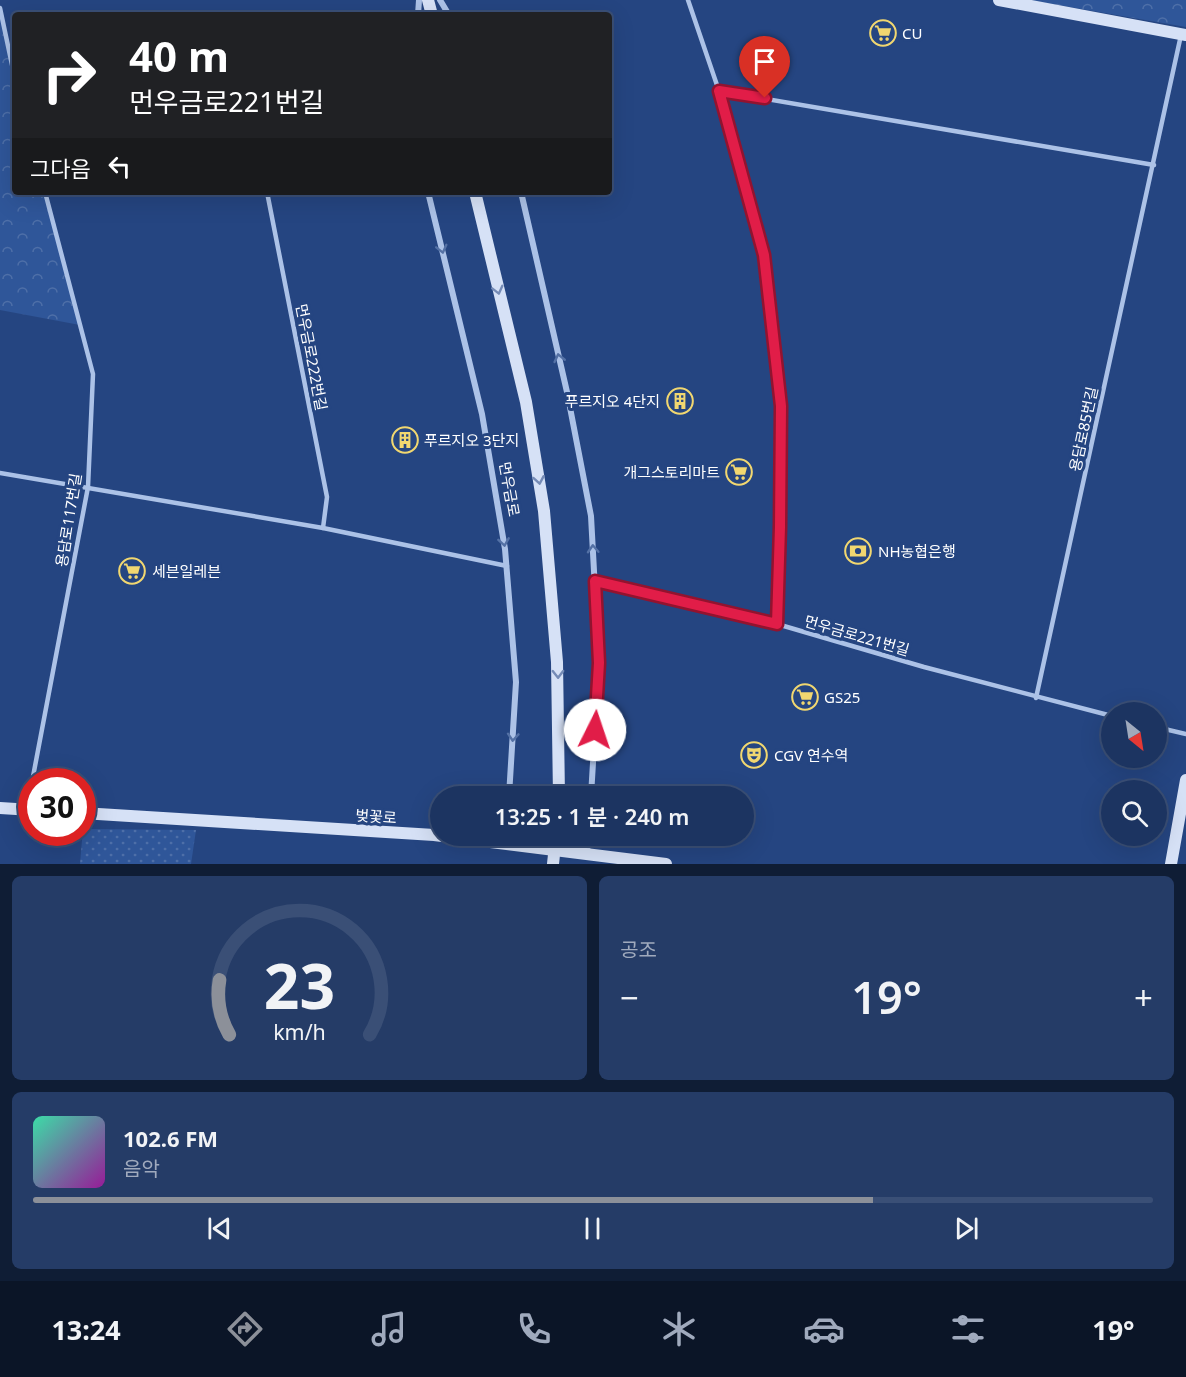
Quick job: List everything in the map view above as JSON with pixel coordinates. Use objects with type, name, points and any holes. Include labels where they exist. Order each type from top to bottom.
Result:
[{"type":"street","points":[[999,0],[1044,4],[1183,35]]},
{"type":"street","name":"먼우금로","points":[[429,195],[482,414],[507,566],[516,682],[510,786]]},
{"type":"street","name":"먼우금로","points":[[476,195],[526,402],[544,511],[557,662],[559,786]]},
{"type":"street","points":[[522,195],[567,392],[589,505],[599,663],[592,786]]},
{"type":"street","points":[[1171,864],[1186,780]]},
{"type":"street","points":[[0,808],[18,809]]},
{"type":"street","name":"벚꽃로","points":[[96,814],[430,835]]},
{"type":"street","name":"벚꽃로","points":[[541,846],[666,864]]},
{"type":"street","points":[[553,864],[555,846]]},
{"type":"street","points":[[587,846],[587,854]]},
{"type":"lane","points":[[688,0],[719,91],[764,255],[781,406],[777,624]]},
{"type":"lane","points":[[0,8],[12,67]]},
{"type":"lane","name":"용담로85번길","points":[[1036,698],[1183,35]]},
{"type":"lane","points":[[719,91],[1154,165]]},
{"type":"lane","name":"용담로117번길","points":[[35,768],[88,487],[93,374],[46,195]]},
{"type":"lane","name":"먼우금로222번길","points":[[268,195],[327,497],[323,528]]},
{"type":"lane","points":[[0,473],[323,528],[507,566]]},
{"type":"lane","name":"먼우금로221번길","points":[[595,581],[777,624],[1036,698],[1101,713]]},
{"type":"lane","points":[[1167,730],[1186,734]]},
{"type":"green space","points":[[1029,0],[1186,0],[1186,27]]},
{"type":"green space","points":[[0,8],[12,65],[12,195],[46,195],[80,325],[0,310]]},
{"type":"green space","points":[[96,829],[196,830],[191,864],[80,864],[82,846],[96,846]]},
{"type":"place","name":"CU","points":[[883,33]]},
{"type":"place","name":"푸르지오 4단지","points":[[680,401]]},
{"type":"place","name":"푸르지오 3단지","points":[[405,440]]},
{"type":"place","name":"개그스토리마트","points":[[739,472]]},
{"type":"place","name":"NH농협은행","points":[[858,551]]},
{"type":"place","name":"세븐일레븐","points":[[132,571]]},
{"type":"place","name":"GS25","points":[[805,697]]},
{"type":"place","name":"CGV 연수역","points":[[754,755]]},
{"type":"route","points":[[595,730],[599,663],[595,581],[777,624],[781,406],[764,255],[719,91],[765,98]]}]
